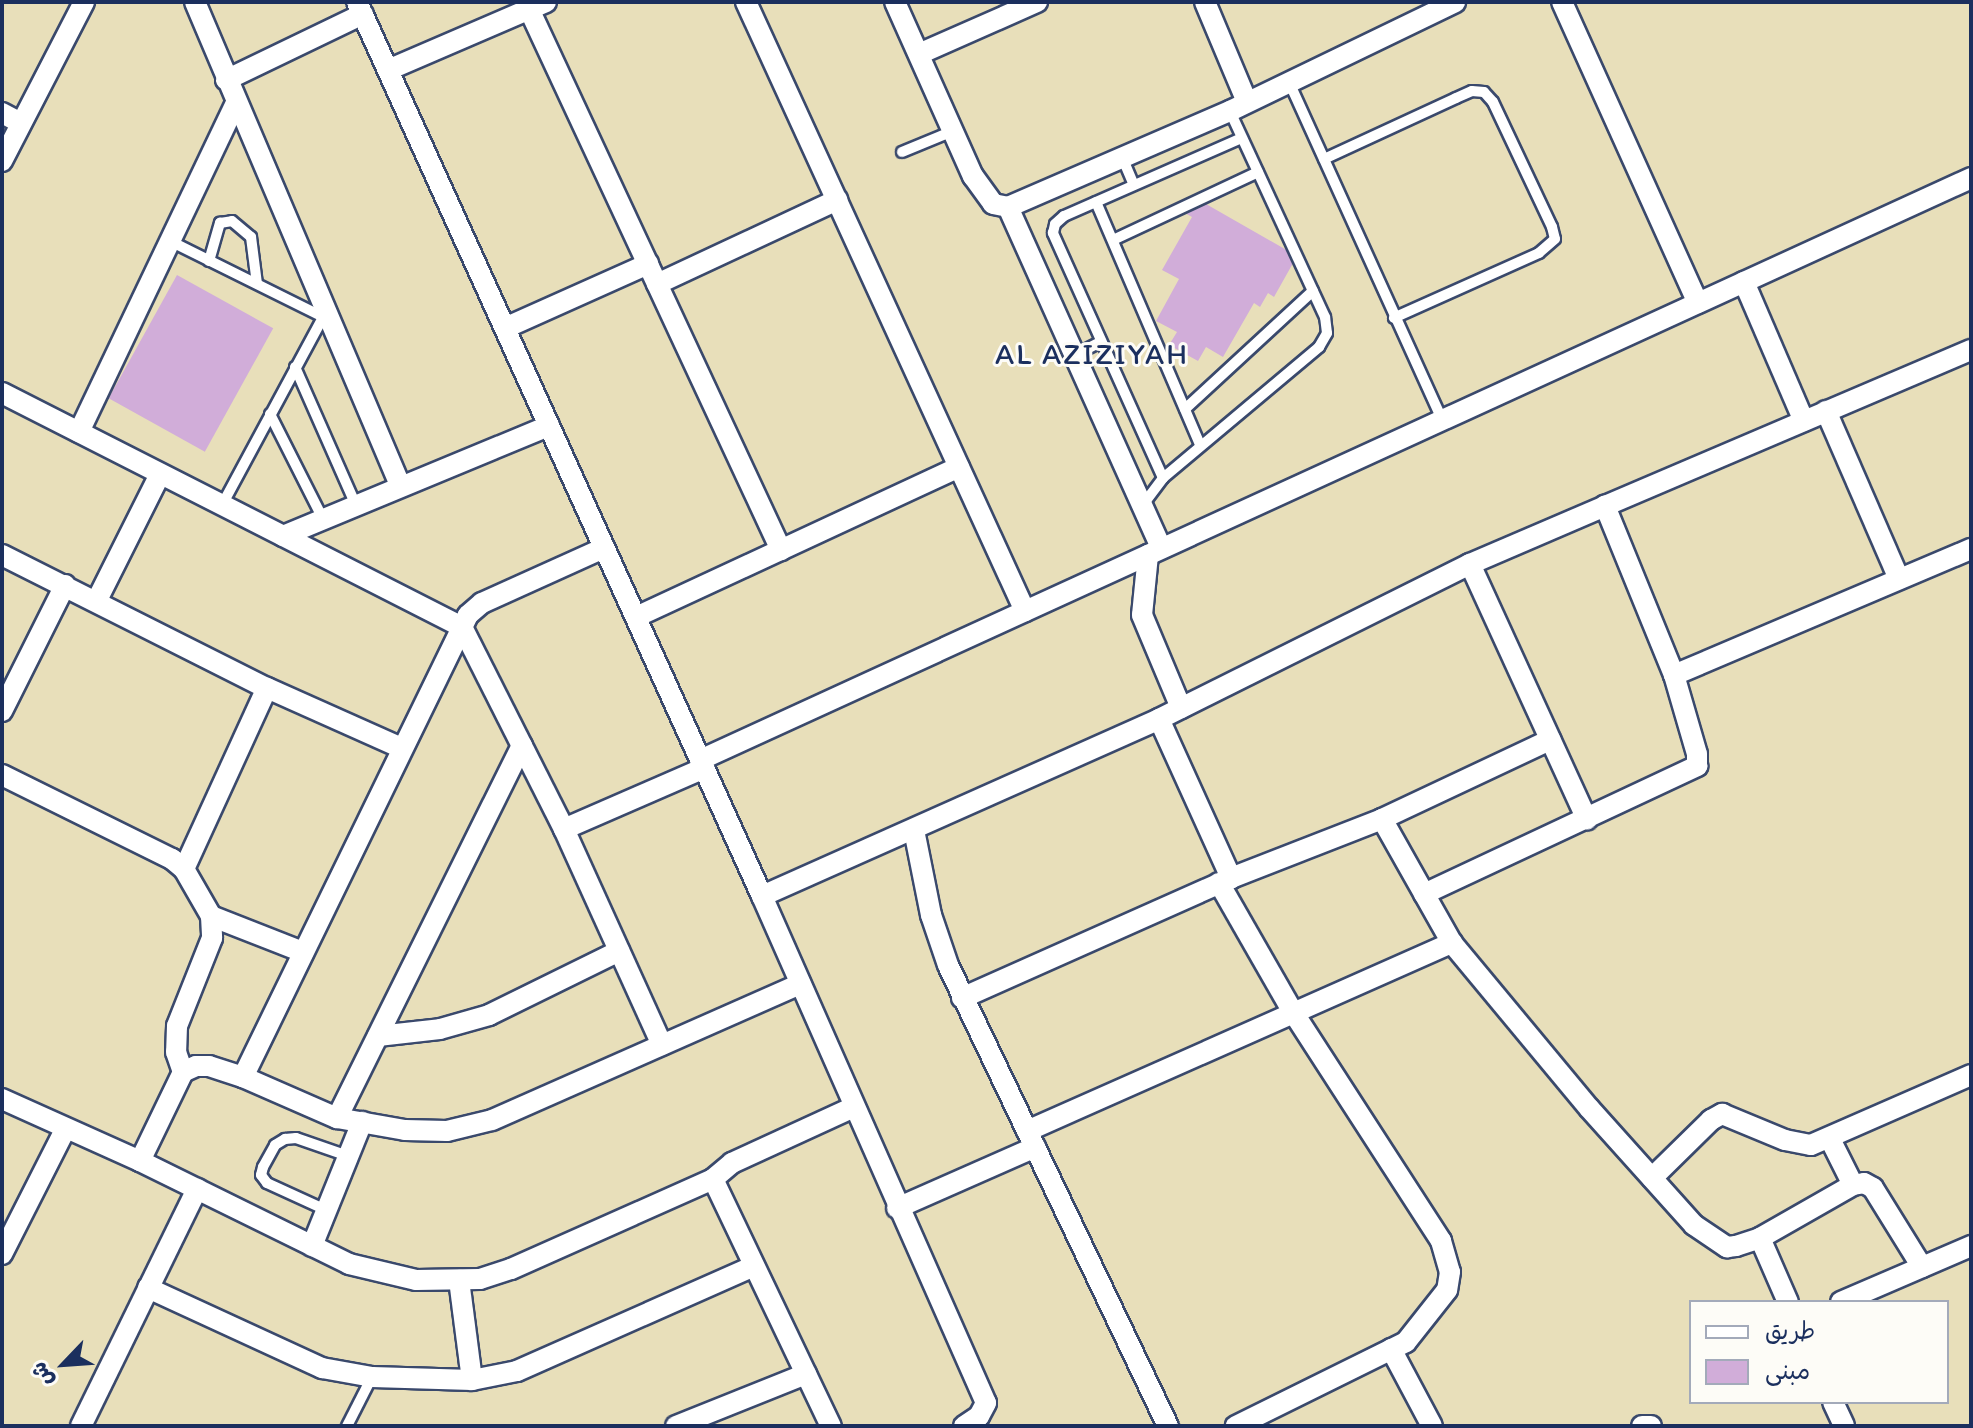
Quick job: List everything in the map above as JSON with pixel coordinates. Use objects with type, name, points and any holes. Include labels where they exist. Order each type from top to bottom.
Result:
[{"type":"street","points":[[2,161],[84,2]]},
{"type":"street","points":[[195,2],[324,314],[400,485]]},
{"type":"street","points":[[746,2],[1025,611]]},
{"type":"street","points":[[895,2],[982,194],[993,204],[1008,207],[1238,107],[1455,2]]},
{"type":"street","points":[[919,54],[1037,2]]},
{"type":"street","points":[[1205,2],[1238,107]]},
{"type":"street","points":[[1562,2],[1698,303]]},
{"type":"street","points":[[388,70],[537,6],[648,264],[781,550]]},
{"type":"street","points":[[226,80],[360,8],[762,896],[897,1208],[986,1403],[979,1416],[964,1426]]},
{"type":"street","points":[[79,432],[236,103]]},
{"type":"street","points":[[2,113],[21,123]]},
{"type":"street","points":[[564,829],[1025,611],[1971,178]]},
{"type":"street","points":[[657,284],[837,200]]},
{"type":"street","points":[[1008,207],[1142,506],[1155,552],[1142,615],[1181,708]]},
{"type":"street","points":[[505,328],[648,264]]},
{"type":"street","points":[[1744,282],[1804,421]]},
{"type":"street","points":[[762,896],[1159,719],[1470,564],[1971,350]]},
{"type":"street","points":[[2,393],[462,627],[564,829],[662,1045]]},
{"type":"street","points":[[1826,411],[1899,579]]},
{"type":"street","points":[[283,536],[400,485],[549,426]]},
{"type":"street","points":[[636,617],[959,467]]},
{"type":"street","points":[[97,600],[160,474]]},
{"type":"street","points":[[1424,894],[1697,766],[1697,754],[1674,675],[1605,506]]},
{"type":"street","points":[[243,1077],[462,627],[482,603],[604,548]]},
{"type":"street","points":[[1674,675],[1971,549]]},
{"type":"street","points":[[2,555],[267,688],[402,748]]},
{"type":"street","points":[[1470,564],[1587,819]]},
{"type":"street","points":[[2,711],[65,585]]},
{"type":"street","points":[[184,869],[267,688]]},
{"type":"street","points":[[1159,719],[1225,881],[1293,1012],[1447,1255],[1450,1272],[1447,1290],[1418,1330],[1391,1349],[1236,1426]]},
{"type":"street","points":[[962,998],[1225,881],[1382,819],[1550,740]]},
{"type":"street","points":[[337,1118],[522,745]]},
{"type":"street","points":[[2,775],[172,859],[184,869],[211,916],[212,938],[177,1026],[176,1052],[183,1072]]},
{"type":"street","points":[[1382,819],[1452,943],[1589,1108],[1694,1225],[1727,1247],[1760,1238],[1853,1185],[1864,1183],[1873,1188],[1922,1267]]},
{"type":"street","points":[[914,830],[937,938],[962,998],[1168,1426]]},
{"type":"street","points":[[211,916],[303,952]]},
{"type":"street","points":[[897,1208],[1293,1012],[1452,943]]},
{"type":"street","points":[[378,1036],[440,1029],[489,1015],[619,951]]},
{"type":"street","points":[[140,1161],[183,1072],[196,1066],[209,1066],[243,1077],[337,1118],[405,1130],[447,1131],[492,1120],[800,984]]},
{"type":"street","points":[[1652,1178],[1711,1120],[1722,1114],[1799,1144],[1830,1139],[1971,1075]]},
{"type":"street","points":[[2,1099],[65,1130],[140,1161],[349,1264],[383,1275],[416,1280],[480,1279],[511,1269],[713,1179],[732,1163],[854,1107]]},
{"type":"street","points":[[312,1246],[362,1122]]},
{"type":"street","points":[[2,1254],[65,1130]]},
{"type":"street","points":[[1830,1139],[1853,1185]]},
{"type":"street","points":[[713,1179],[831,1426]]},
{"type":"street","points":[[81,1426],[197,1189]]},
{"type":"street","points":[[1760,1238],[1787,1300]]},
{"type":"street","points":[[1846,1300],[1971,1246]]},
{"type":"street","points":[[148,1288],[322,1368],[372,1377],[472,1380],[517,1371],[754,1266]]},
{"type":"street","points":[[459,1280],[472,1380]]},
{"type":"street","points":[[1391,1349],[1432,1426]]},
{"type":"street","points":[[676,1426],[806,1374]]},
{"type":"street","points":[[1834,1404],[1844,1426]]},
{"type":"street","points":[[1642,1426],[1651,1426]]},
{"type":"lane","points":[[1289,82],[1442,420]]},
{"type":"lane","points":[[1324,159],[1472,91],[1484,92],[1493,102],[1552,227],[1555,239],[1539,253],[1394,318]]},
{"type":"lane","points":[[1142,506],[1163,478],[1319,347],[1327,333],[1325,317],[1242,138],[1238,107]]},
{"type":"lane","points":[[902,152],[953,131]]},
{"type":"lane","points":[[1163,478],[1053,233],[1055,224],[1064,216],[1242,138]]},
{"type":"lane","points":[[1122,157],[1134,185]]},
{"type":"lane","points":[[1113,240],[1258,172]]},
{"type":"lane","points":[[1096,202],[1200,445]]},
{"type":"lane","points":[[209,261],[220,223],[232,221],[251,237],[257,284]]},
{"type":"lane","points":[[170,241],[324,314],[222,505]]},
{"type":"lane","points":[[1185,409],[1313,291]]},
{"type":"lane","points":[[1075,355],[1100,342]]},
{"type":"lane","points":[[295,367],[356,505]]},
{"type":"lane","points":[[270,414],[323,519]]},
{"type":"lane","points":[[326,1210],[267,1183],[261,1175],[263,1167],[275,1145],[285,1139],[296,1138],[348,1156]]},
{"type":"lane","points":[[347,1426],[372,1377]]},
{"type":"building","points":[[1192,196],[1297,256],[1274,297],[1268,293],[1260,307],[1254,303],[1223,357],[1206,347],[1198,361],[1169,345],[1177,332],[1156,321],[1179,279],[1162,270],[1192,217],[1183,212]]},
{"type":"building","points":[[177,275],[273,328],[205,452],[109,398]]},
{"type":"district","name":"AL AZIZIYAH","points":[[1092,354]]}]
